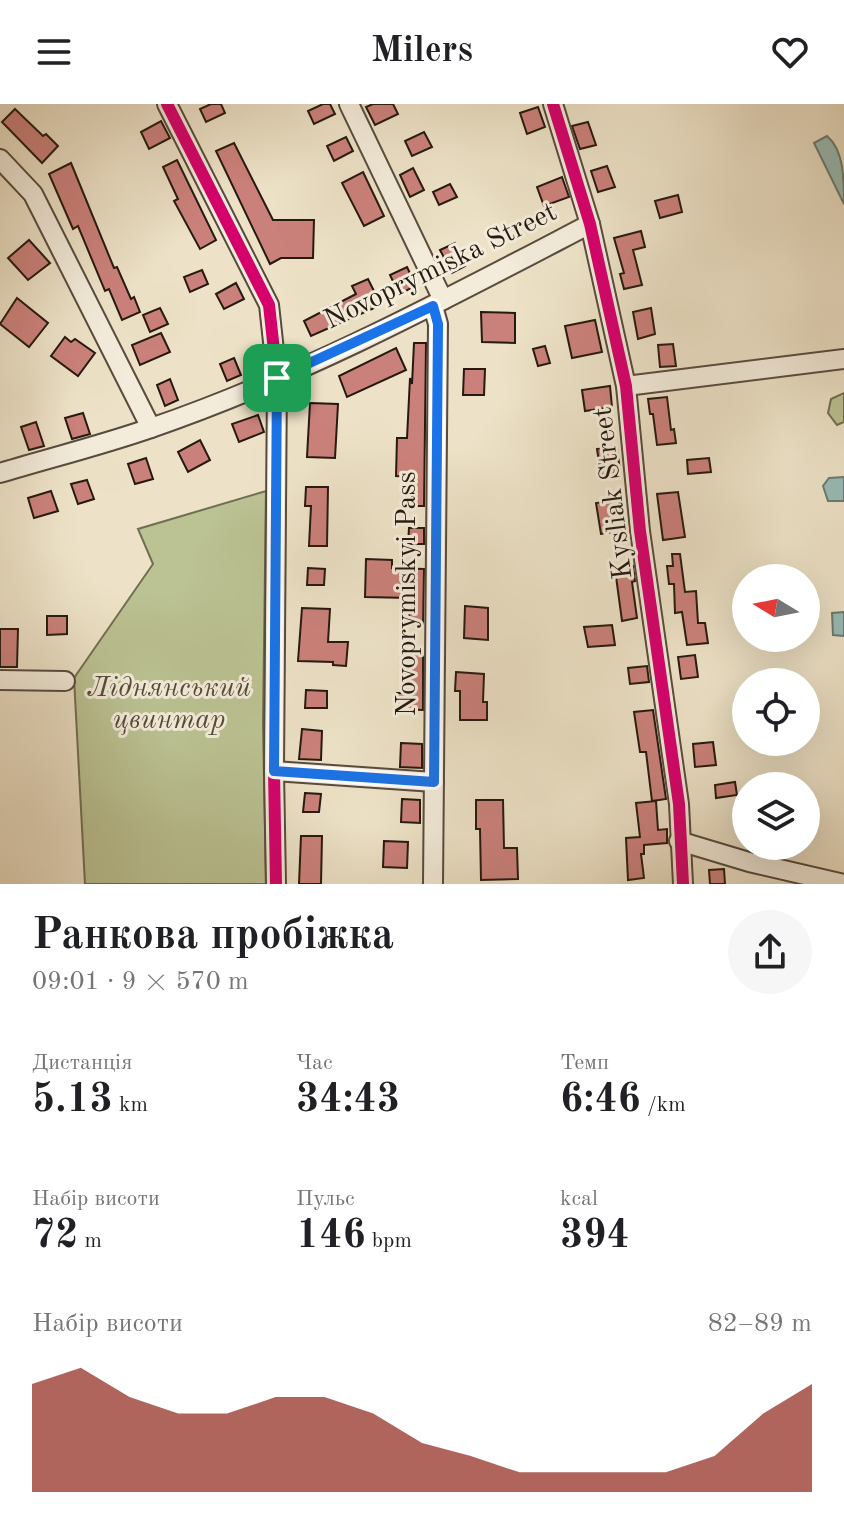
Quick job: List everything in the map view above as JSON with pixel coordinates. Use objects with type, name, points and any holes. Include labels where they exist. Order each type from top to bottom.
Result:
[{"type":"street","points":[[167,104],[269,305],[277,378],[276,884]]},
{"type":"street","name":"Novoprymiskyi Pass","points":[[349,104],[438,303],[433,884]]},
{"type":"street","name":"Kysliak Street","points":[[553,104],[590,224],[626,386],[640,531],[679,804],[683,884]]},
{"type":"street","points":[[0,159],[33,194],[151,428]]},
{"type":"street","name":"Novoprymiska Street","points":[[0,473],[151,428],[277,378],[438,303],[590,224]]},
{"type":"street","points":[[626,386],[844,359]]},
{"type":"street","points":[[0,680],[65,681]]},
{"type":"street","points":[[274,771],[434,782]]},
{"type":"street","points":[[679,841],[749,862],[844,884]]},
{"type":"green space","points":[[844,393],[844,422],[837,425],[828,413],[831,399]]},
{"type":"green space","name":"Ліднянський цвинтар","points":[[266,491],[263,723],[266,884],[85,884],[74,678],[153,564],[138,529]]},
{"type":"water","points":[[827,136],[840,157],[844,204],[814,143]]},
{"type":"water","points":[[844,477],[844,501],[828,501],[823,486],[829,478]]},
{"type":"water","points":[[844,612],[844,636],[833,635],[832,613]]},
{"type":"building","points":[[221,104],[225,113],[206,122],[200,109]]},
{"type":"building","points":[[330,104],[335,114],[314,124],[308,111]]},
{"type":"building","points":[[393,104],[398,114],[375,125],[366,107]]},
{"type":"building","points":[[538,107],[545,127],[527,134],[520,113]]},
{"type":"building","points":[[15,109],[58,146],[42,163],[2,122]]},
{"type":"building","points":[[161,121],[170,138],[149,149],[141,132]]},
{"type":"building","points":[[588,122],[596,145],[580,149],[572,126]]},
{"type":"building","points":[[424,132],[432,147],[412,156],[405,141]]},
{"type":"building","points":[[346,137],[353,151],[334,161],[327,146]]},
{"type":"building","points":[[234,143],[273,220],[314,220],[313,258],[281,258],[270,264],[216,151]]},
{"type":"building","points":[[177,160],[216,240],[200,249],[174,201],[178,199],[163,167]]},
{"type":"building","points":[[71,163],[114,268],[117,267],[140,312],[122,320],[109,289],[105,291],[78,226],[73,229],[49,174]]},
{"type":"building","points":[[607,166],[615,187],[598,192],[591,171]]},
{"type":"building","points":[[413,168],[424,190],[410,197],[400,175]]},
{"type":"building","points":[[363,172],[384,216],[364,226],[342,183]]},
{"type":"building","points":[[562,177],[569,197],[544,206],[537,187]]},
{"type":"building","points":[[450,184],[457,197],[439,205],[433,192]]},
{"type":"building","points":[[678,195],[682,212],[660,218],[655,201]]},
{"type":"building","points":[[641,231],[645,247],[633,250],[642,285],[624,289],[620,274],[624,273],[614,238]]},
{"type":"building","points":[[29,240],[50,263],[28,280],[8,258]]},
{"type":"building","points":[[455,243],[465,266],[452,273],[440,250]]},
{"type":"building","points":[[407,267],[416,286],[399,294],[390,275]]},
{"type":"building","points":[[202,270],[208,284],[190,292],[184,277]]},
{"type":"building","points":[[368,279],[381,305],[311,336],[304,321],[356,294],[352,286]]},
{"type":"building","points":[[236,283],[244,299],[224,309],[216,294]]},
{"type":"building","points":[[17,298],[48,323],[29,347],[0,324]]},
{"type":"building","points":[[160,308],[168,324],[150,332],[143,315]]},
{"type":"building","points":[[651,308],[655,334],[638,339],[633,312]]},
{"type":"building","points":[[481,312],[515,313],[515,343],[482,342]]},
{"type":"building","points":[[595,320],[602,352],[572,358],[565,326]]},
{"type":"building","points":[[161,333],[170,352],[140,365],[132,345]]},
{"type":"building","points":[[65,337],[71,342],[75,339],[95,353],[78,376],[51,356]]},
{"type":"building","points":[[414,343],[426,343],[424,506],[411,506],[412,477],[396,476],[397,438],[407,438]]},
{"type":"building","points":[[673,344],[676,366],[660,367],[658,345]]},
{"type":"building","points":[[545,346],[550,363],[538,366],[533,349]]},
{"type":"building","points":[[396,348],[406,370],[347,397],[339,376]]},
{"type":"building","points":[[234,358],[241,375],[227,381],[220,364]]},
{"type":"building","points":[[464,369],[485,369],[484,395],[463,395]]},
{"type":"building","points":[[170,379],[178,400],[165,406],[157,385]]},
{"type":"building","points":[[610,386],[612,407],[585,411],[582,390]]},
{"type":"building","points":[[667,397],[671,430],[674,429],[676,443],[657,445],[648,399]]},
{"type":"building","points":[[310,403],[338,404],[335,458],[307,457]]},
{"type":"building","points":[[83,413],[90,434],[72,439],[65,418]]},
{"type":"building","points":[[258,415],[264,432],[239,442],[232,424]]},
{"type":"building","points":[[36,422],[44,446],[29,450],[21,427]]},
{"type":"building","points":[[200,440],[210,460],[188,472],[178,452]]},
{"type":"building","points":[[617,446],[620,472],[601,475],[597,449]]},
{"type":"building","points":[[146,458],[153,479],[135,484],[128,464]]},
{"type":"building","points":[[709,458],[711,472],[688,474],[687,460]]},
{"type":"building","points":[[87,480],[94,499],[78,504],[71,484]]},
{"type":"building","points":[[306,487],[328,487],[327,546],[309,546],[311,506],[305,506]]},
{"type":"building","points":[[51,491],[58,511],[34,518],[28,498]]},
{"type":"building","points":[[678,492],[685,537],[663,540],[657,494]]},
{"type":"building","points":[[619,500],[624,531],[601,534],[596,503]]},
{"type":"building","points":[[409,528],[424,528],[424,544],[408,544]]},
{"type":"building","points":[[672,554],[680,554],[685,592],[696,591],[698,623],[705,623],[708,643],[687,645],[682,612],[675,613],[674,584],[669,584],[667,566],[673,566]]},
{"type":"building","points":[[366,559],[392,560],[392,568],[424,569],[423,625],[409,625],[410,598],[365,597]]},
{"type":"building","points":[[633,566],[637,618],[622,621],[615,569]]},
{"type":"building","points":[[308,568],[325,569],[324,585],[307,585]]},
{"type":"building","points":[[465,606],[488,608],[488,640],[464,638]]},
{"type":"building","points":[[302,608],[330,609],[328,642],[348,642],[346,666],[333,665],[333,662],[298,661]]},
{"type":"building","points":[[47,616],[67,616],[67,634],[47,635]]},
{"type":"building","points":[[612,625],[615,645],[588,647],[584,627]]},
{"type":"building","points":[[0,629],[18,629],[17,667],[0,667]]},
{"type":"building","points":[[406,654],[423,654],[423,710],[397,709],[397,693],[404,693]]},
{"type":"building","points":[[695,655],[698,677],[681,679],[678,657]]},
{"type":"building","points":[[647,666],[649,682],[630,684],[628,668]]},
{"type":"building","points":[[456,672],[484,674],[483,702],[487,702],[487,720],[460,720],[460,691],[455,691]]},
{"type":"building","points":[[306,690],[327,691],[327,708],[305,708]]},
{"type":"building","points":[[653,710],[666,799],[652,801],[646,752],[640,752],[634,712]]},
{"type":"building","points":[[302,729],[322,731],[321,760],[299,759]]},
{"type":"building","points":[[713,742],[716,765],[695,767],[693,744]]},
{"type":"building","points":[[401,743],[422,744],[422,768],[400,767]]},
{"type":"building","points":[[732,782],[732,796],[716,798],[715,785]]},
{"type":"building","points":[[305,793],[321,794],[319,812],[303,812]]},
{"type":"building","points":[[402,799],[420,800],[420,823],[401,822]]},
{"type":"building","points":[[476,800],[503,800],[504,848],[517,848],[518,879],[481,880]]},
{"type":"building","points":[[656,801],[658,830],[667,829],[667,843],[644,845],[644,854],[641,854],[644,878],[628,880],[626,838],[640,837],[636,803]]},
{"type":"building","points":[[301,836],[322,836],[321,884],[299,884]]},
{"type":"building","points":[[384,841],[408,842],[407,868],[383,867]]},
{"type":"building","points":[[724,869],[725,884],[710,884],[709,870]]},
{"type":"cycle path","points":[[167,104],[269,305],[277,378],[276,884]]},
{"type":"cycle path","points":[[553,104],[590,224],[626,386],[640,531],[679,804],[683,884]]},
{"type":"route","points":[[433,306],[438,324],[434,782],[274,771],[277,378],[433,306]]}]
